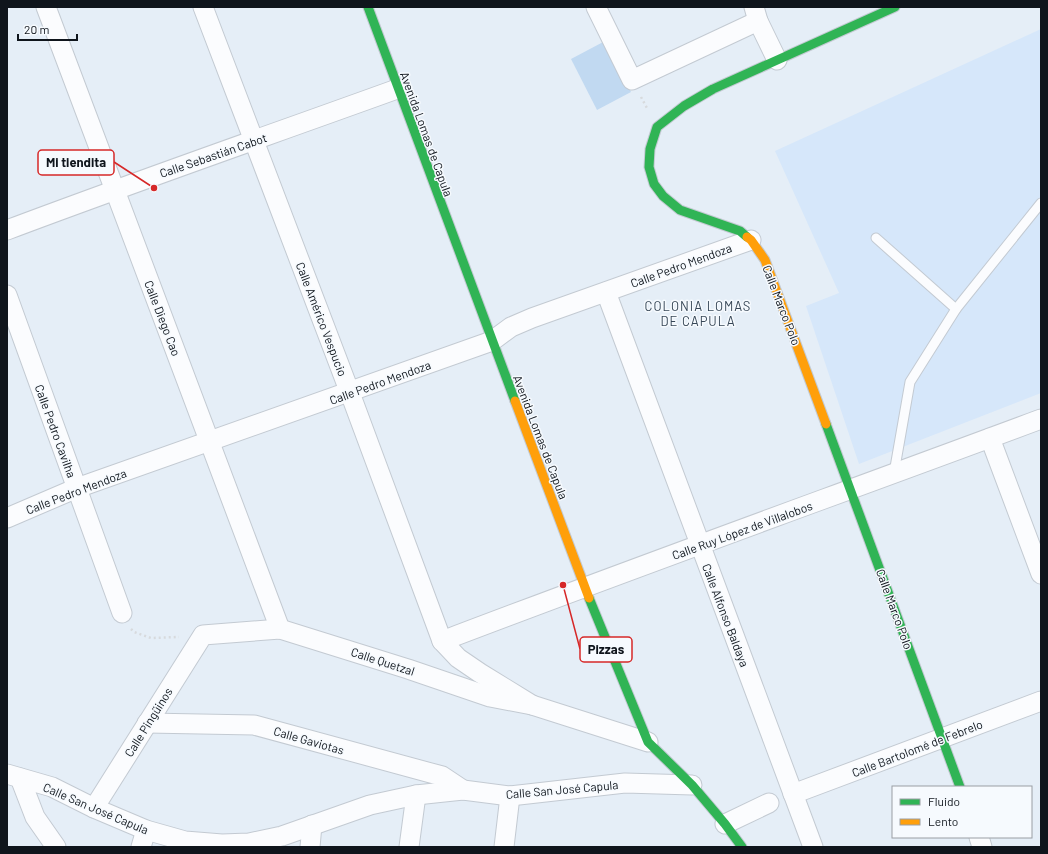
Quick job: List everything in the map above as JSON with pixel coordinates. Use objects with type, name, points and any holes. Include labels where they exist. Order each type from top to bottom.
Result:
[{"type":"street","name":"Calle Diego Cao","points":[[46,7],[280,629]]},
{"type":"street","name":"Calle Américo Vespucio","points":[[203,7],[350,393],[442,641],[458,658],[532,705]]},
{"type":"street","name":"Avenida Lomas de Capula","points":[[368,7],[397,89],[584,587],[648,742],[692,785],[725,824],[742,847]]},
{"type":"street","points":[[596,7],[632,80],[756,14],[777,60]]},
{"type":"street","points":[[657,127],[684,106],[713,89],[895,7]]},
{"type":"street","name":"Calle Sebastián Cabot","points":[[7,230],[114,190],[397,89]]},
{"type":"street","name":"Calle Marco Polo","points":[[657,127],[650,149],[649,167],[654,184],[663,196],[680,210],[740,231],[751,240],[765,260],[960,786]]},
{"type":"street","name":"Calle Pedro Mendoza","points":[[7,518],[77,488],[350,393],[492,341],[511,327],[751,240]]},
{"type":"street","name":"Calle Alfonso Baldaya","points":[[606,292],[813,847]]},
{"type":"street","name":"Calle Pedro Cavilha","points":[[7,295],[122,613]]},
{"type":"street","name":"Calle Ruy López de Villalobos","points":[[442,641],[584,587],[700,546],[1041,419]]},
{"type":"street","points":[[990,438],[1041,574]]},
{"type":"street","name":"Calle Quetzal","points":[[203,635],[280,629],[408,669],[490,697],[532,705],[648,742]]},
{"type":"street","name":"Calle Pingüinos","points":[[94,808],[203,635]]},
{"type":"street","name":"Calle Bartolomé de Febrelo","points":[[794,794],[1041,701]]},
{"type":"street","name":"Calle Gaviotas","points":[[147,722],[254,724],[442,776],[463,790]]},
{"type":"street","points":[[13,776],[35,817],[56,847]]},
{"type":"street","name":"Calle San José Capula","points":[[13,776],[52,787],[94,808],[143,839],[222,845],[250,843],[275,838],[370,805],[416,795],[463,790],[510,796],[625,783],[692,785]]},
{"type":"street","points":[[409,847],[416,795]]},
{"type":"street","points":[[504,847],[510,796]]},
{"type":"street","points":[[725,824],[769,803]]},
{"type":"street","points":[[310,847],[312,825]]},
{"type":"lane","points":[[894,473],[910,382],[956,309],[1041,203]]},
{"type":"lane","points":[[876,238],[956,309]]},
{"type":"path","points":[[632,80],[657,127]]},
{"type":"path","points":[[122,613],[134,632],[151,638],[203,635]]},
{"type":"shaded area","points":[[1041,29],[1041,393],[859,464],[806,306],[839,293],[775,151]]},
{"type":"shaded area","points":[[605,41],[631,92],[597,110],[571,59]]},
{"type":"traffic: fast","points":[[368,7],[515,401]]},
{"type":"traffic: fast","points":[[747,237],[740,231],[680,210],[663,196],[654,184],[649,167],[650,149],[657,127],[684,106],[713,89],[895,7]]},
{"type":"traffic: fast","points":[[826,424],[960,786]]},
{"type":"traffic: fast","points":[[589,598],[648,742],[692,785],[725,824],[742,847]]},
{"type":"traffic: slow","points":[[747,237],[751,240],[765,260],[826,424]]},
{"type":"traffic: slow","points":[[515,401],[589,598]]},
{"type":"place","name":"Mi tiendita","points":[[154,188]]},
{"type":"place","name":"Pizzas","points":[[563,585]]},
{"type":"district","name":"COLONIA LOMAS DE CAPULA","points":[[698,314]]}]
